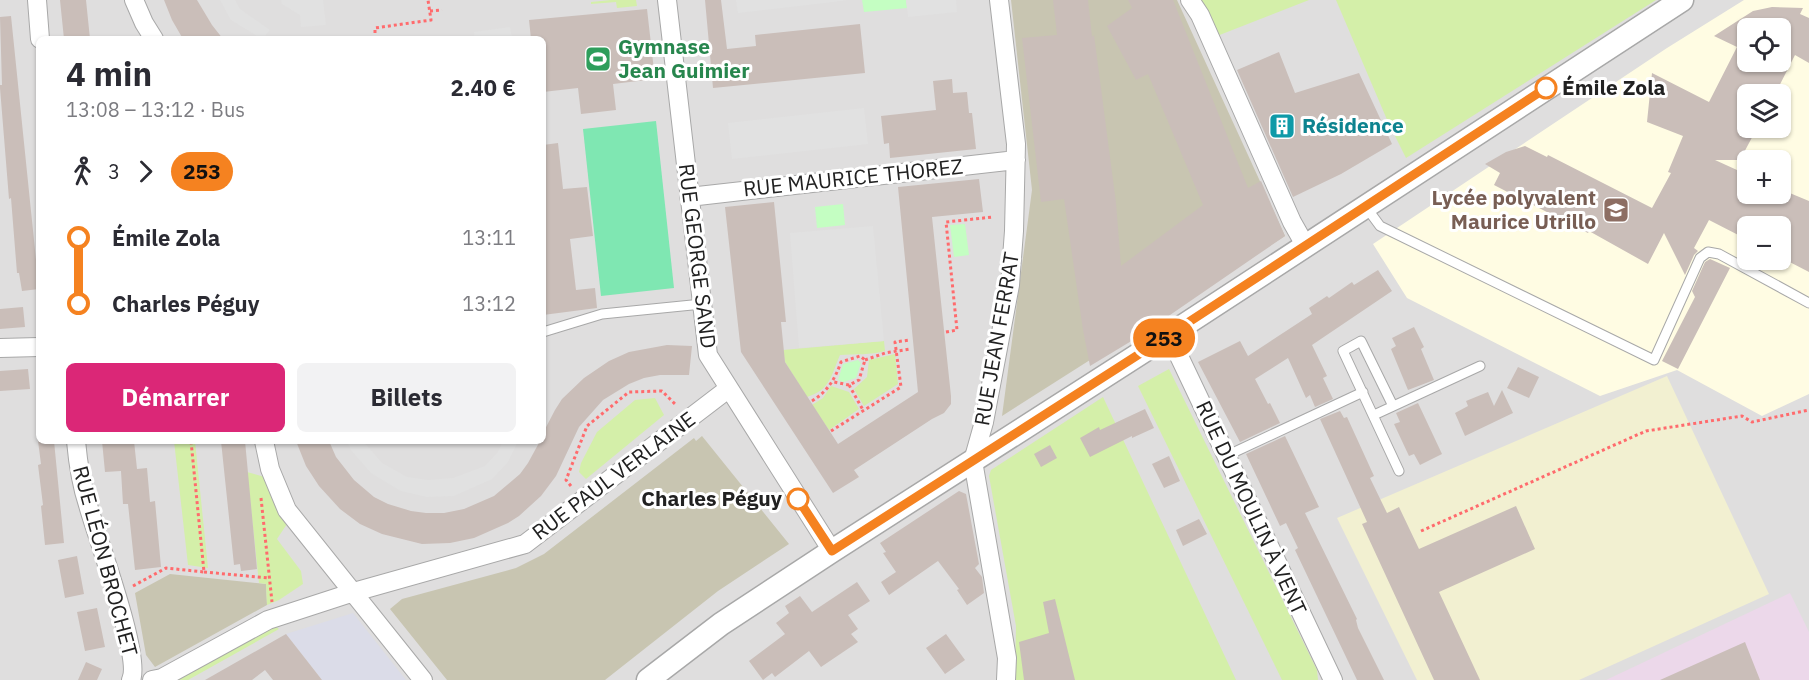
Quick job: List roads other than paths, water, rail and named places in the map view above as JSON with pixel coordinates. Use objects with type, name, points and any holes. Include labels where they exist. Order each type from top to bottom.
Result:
[{"type":"street","points":[[37,0],[40,36]]},
{"type":"street","points":[[134,0],[152,36]]},
{"type":"street","name":"RUE GEORGE SAND","points":[[667,0],[708,355],[832,551]]},
{"type":"street","name":"RUE JEAN FERRAT","points":[[973,461],[984,422],[1010,285],[1016,144],[999,0]]},
{"type":"street","points":[[1190,0],[1200,15],[1292,222],[1305,245]]},
{"type":"street","points":[[648,680],[721,624],[832,551],[1169,335],[1682,0]]},
{"type":"street","name":"RUE MAURICE THOREZ","points":[[690,196],[1016,160]]},
{"type":"street","name":"RUE DU MOULIN À VENT","points":[[1169,335],[1333,680]]},
{"type":"street","points":[[0,348],[36,346]]},
{"type":"street","name":"RUE PAUL VERLAINE","points":[[152,680],[162,678],[274,618],[354,592],[525,544],[728,389]]},
{"type":"street","name":"RUE LÉON BROCHET","points":[[76,444],[79,471],[87,504],[116,595],[136,679]]},
{"type":"street","points":[[265,444],[270,469],[287,510],[423,680]]},
{"type":"street","points":[[973,461],[1007,658],[1006,680]]},
{"type":"lane","points":[[1365,206],[1380,226],[1654,360],[1700,258],[1708,252],[1719,254],[1809,303]]},
{"type":"lane","points":[[546,331],[602,314],[702,304]]},
{"type":"lane","points":[[1393,406],[1361,341],[1343,351],[1399,471]]},
{"type":"lane","points":[[1374,415],[1480,366]]},
{"type":"lane","points":[[1226,456],[1363,392]]},
{"type":"place","name":"Gymnase Jean Guimier","points":[[598,59]]},
{"type":"place","name":"Émile Zola","points":[[1546,88]]},
{"type":"place","name":"Résidence","points":[[1282,126]]},
{"type":"place","name":"Lycée polyvalent Maurice Utrillo","points":[[1616,210]]},
{"type":"place","name":"Charles Péguy","points":[[798,499]]}]
